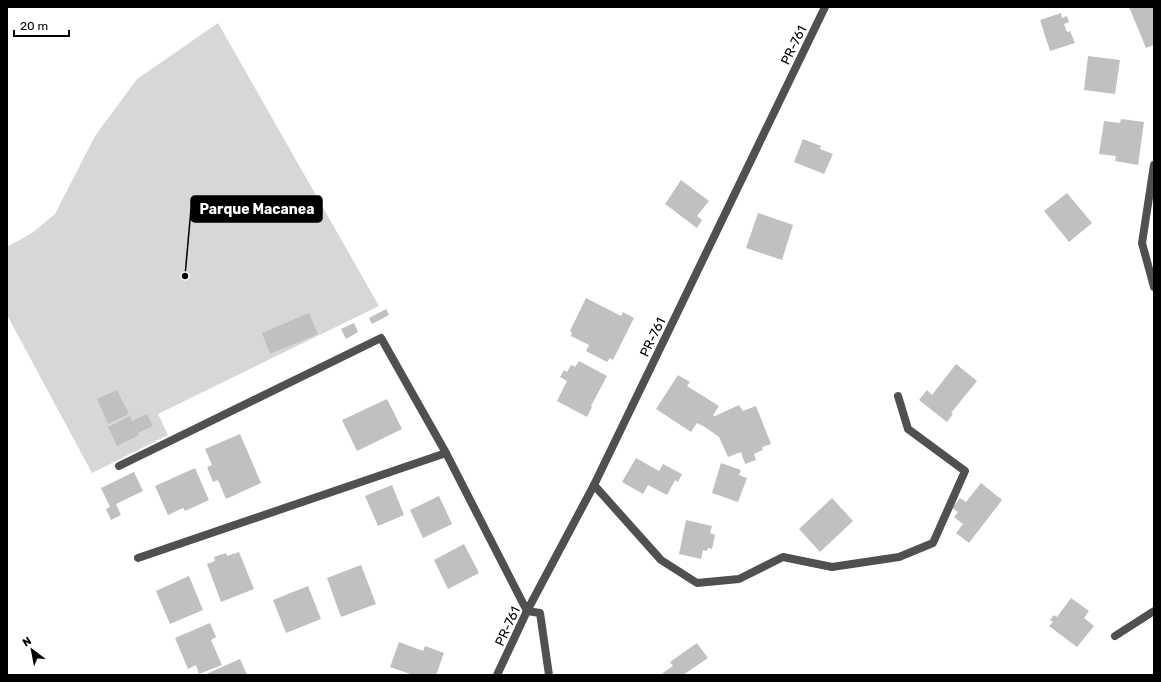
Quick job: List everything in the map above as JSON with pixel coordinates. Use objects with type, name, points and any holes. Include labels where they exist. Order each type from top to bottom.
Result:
[{"type":"street","name":"PR-761","points":[[497,675],[527,611],[594,485],[825,7]]},
{"type":"street","points":[[1154,165],[1142,243],[1154,287]]},
{"type":"street","points":[[119,466],[381,338],[446,453],[527,611],[540,613],[549,675]]},
{"type":"street","points":[[594,485],[661,560],[697,583],[739,579],[783,556],[832,567],[899,558],[933,543],[965,471],[908,429],[898,396]]},
{"type":"street","points":[[138,558],[446,453]]},
{"type":"street","points":[[1115,636],[1154,611]]},
{"type":"shaded area","points":[[218,23],[379,306],[158,414],[168,435],[92,473],[7,315],[7,247],[32,233],[55,214],[95,136],[137,79]]},
{"type":"building","points":[[1129,7],[1152,7],[1154,11],[1154,45],[1146,48]]},
{"type":"building","points":[[1061,13],[1062,18],[1067,16],[1069,22],[1064,24],[1067,32],[1070,31],[1075,43],[1050,51],[1040,20]]},
{"type":"building","points":[[1088,56],[1120,60],[1115,94],[1084,90]]},
{"type":"building","points":[[1121,119],[1144,122],[1138,165],[1115,161],[1116,156],[1099,154],[1104,121],[1120,123]]},
{"type":"building","points":[[803,139],[821,146],[820,149],[833,154],[824,174],[794,162]]},
{"type":"building","points":[[681,180],[709,201],[697,216],[702,220],[697,228],[665,204]]},
{"type":"building","points":[[1067,193],[1092,223],[1069,242],[1044,211]]},
{"type":"building","points":[[758,213],[793,225],[782,260],[746,248]]},
{"type":"building","points":[[586,298],[621,316],[623,312],[634,318],[613,360],[610,358],[607,362],[586,351],[589,345],[571,336],[572,333],[570,331]]},
{"type":"building","points":[[386,309],[389,315],[372,324],[369,318]]},
{"type":"building","points":[[309,313],[318,334],[270,354],[262,333]]},
{"type":"building","points":[[354,323],[358,332],[346,339],[341,329]]},
{"type":"building","points":[[579,361],[607,376],[591,406],[592,407],[587,417],[557,401],[567,381],[560,377],[564,370],[567,372],[571,365],[575,367]]},
{"type":"building","points":[[956,364],[977,381],[951,413],[953,414],[947,422],[919,400],[927,390],[932,395]]},
{"type":"building","points":[[678,375],[690,382],[687,386],[719,406],[713,415],[715,416],[739,405],[743,411],[756,406],[771,444],[762,447],[763,450],[754,454],[756,460],[745,464],[741,452],[728,457],[719,437],[705,427],[697,423],[691,432],[656,409]]},
{"type":"building","points":[[117,390],[129,414],[108,424],[97,399]]},
{"type":"building","points":[[387,399],[402,429],[357,451],[342,420]]},
{"type":"building","points":[[147,414],[153,426],[117,446],[108,427],[130,416],[132,421]]},
{"type":"building","points":[[240,434],[261,483],[226,499],[218,480],[213,482],[207,467],[212,465],[205,449]]},
{"type":"building","points":[[636,458],[659,471],[663,464],[682,474],[678,482],[675,480],[667,495],[648,485],[643,494],[622,482]]},
{"type":"building","points":[[721,463],[741,470],[739,475],[747,478],[738,502],[712,493]]},
{"type":"building","points":[[195,468],[209,500],[185,511],[183,508],[168,515],[155,486]]},
{"type":"building","points":[[134,472],[143,491],[116,504],[121,515],[111,520],[106,509],[110,507],[101,488]]},
{"type":"building","points":[[981,483],[1002,500],[969,543],[956,533],[963,524],[954,517],[958,512],[952,508],[960,498],[966,502]]},
{"type":"building","points":[[392,485],[404,515],[378,526],[365,496]]},
{"type":"building","points":[[439,496],[452,524],[423,538],[410,510]]},
{"type":"building","points":[[832,498],[853,521],[820,552],[799,529]]},
{"type":"building","points":[[686,520],[712,526],[710,533],[715,535],[712,549],[708,548],[707,551],[703,550],[701,559],[679,554]]},
{"type":"building","points":[[464,544],[479,573],[448,589],[434,560]]},
{"type":"building","points":[[239,552],[254,589],[221,602],[207,564],[215,561],[214,557],[226,553],[227,556]]},
{"type":"building","points":[[361,565],[376,604],[341,617],[327,578]]},
{"type":"building","points":[[189,576],[203,610],[170,624],[156,591]]},
{"type":"building","points":[[308,586],[321,619],[286,633],[273,600]]},
{"type":"building","points":[[1071,598],[1089,611],[1084,618],[1094,626],[1077,647],[1049,626],[1053,622],[1050,620],[1054,615],[1057,617]]},
{"type":"building","points":[[210,623],[216,637],[211,640],[222,665],[199,674],[196,665],[188,669],[175,638]]},
{"type":"building","points":[[399,642],[423,651],[425,646],[444,653],[436,675],[413,675],[390,667]]},
{"type":"building","points":[[697,643],[708,658],[683,675],[660,675],[673,666],[670,662]]},
{"type":"building","points":[[240,659],[247,675],[204,675]]},
{"type":"place","name":"Parque Macanea","points":[[185,276]]}]
